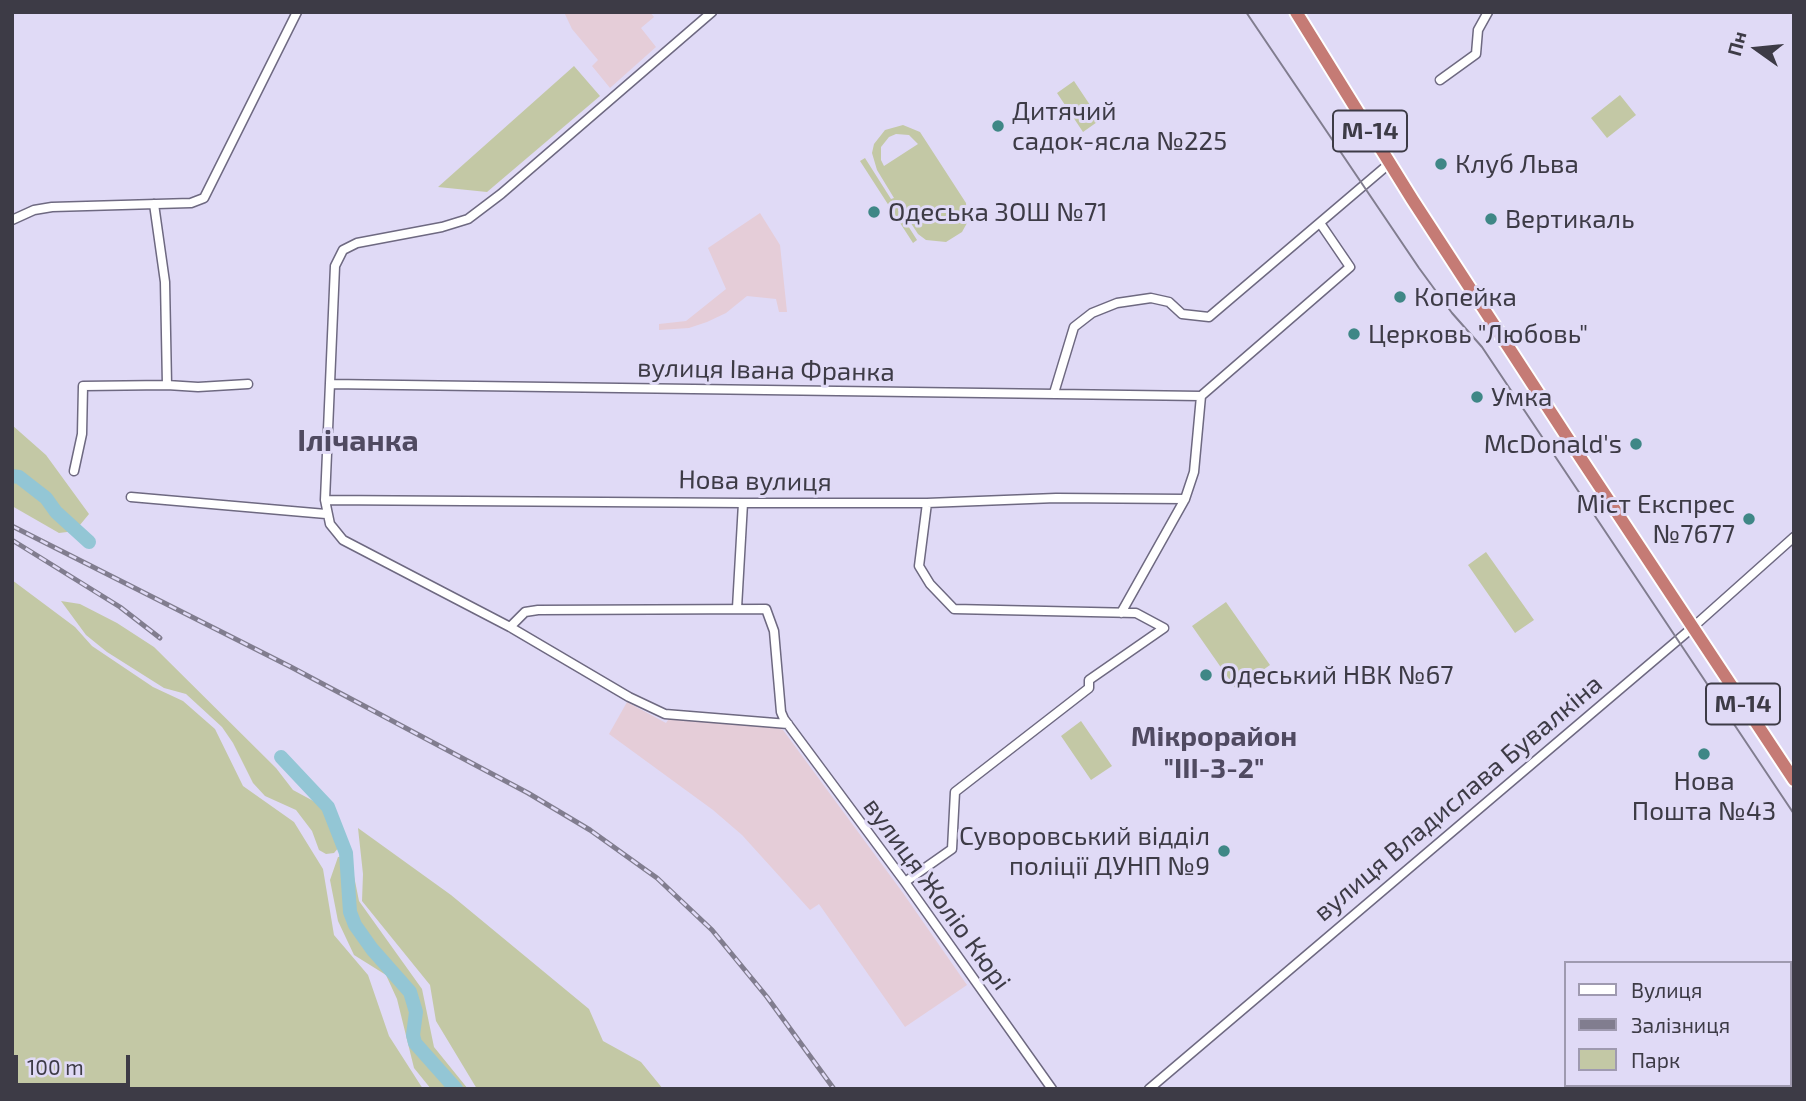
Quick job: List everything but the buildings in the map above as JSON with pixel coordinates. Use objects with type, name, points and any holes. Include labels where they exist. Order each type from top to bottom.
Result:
[{"type":"highway","name":"М-14","points":[[1296,12],[1470,287],[1794,780]]},
{"type":"street","points":[[12,220],[52,207],[191,203],[204,198],[209,193],[297,12]]},
{"type":"street","points":[[712,12],[501,194],[468,219],[456,224],[356,243],[343,250],[335,266],[325,500],[327,514],[335,532],[343,540],[510,627],[628,697],[666,714],[788,724]]},
{"type":"street","points":[[1440,80],[1476,54],[1478,30],[1488,12]]},
{"type":"street","points":[[1054,393],[1074,327],[1092,313],[1116,303],[1152,298],[1169,302],[1182,314],[1209,317],[1390,163]]},
{"type":"street","points":[[154,204],[165,282],[167,385]]},
{"type":"street","points":[[1121,613],[1185,499],[1194,472],[1201,396],[1350,267],[1320,223]]},
{"type":"street","points":[[74,471],[82,434],[83,386],[198,387],[248,384]]},
{"type":"street","name":"вулиця Івана Франка","points":[[330,384],[1201,396]]},
{"type":"street","points":[[131,497],[327,514]]},
{"type":"street","name":"Нова вулиця","points":[[325,500],[926,503],[1056,498],[1185,499]]},
{"type":"street","points":[[737,608],[743,503]]},
{"type":"street","points":[[905,882],[952,849],[955,792],[1089,688],[1089,680],[1164,628],[1136,613],[954,609],[930,584],[919,566],[926,503]]},
{"type":"street","name":"вулиця Владислава Бувалкіна","points":[[1149,1089],[1692,628],[1794,537]]},
{"type":"street","points":[[510,627],[525,612],[538,610],[764,608],[774,631],[781,712],[788,724]]},
{"type":"street","name":"вулиця Жоліо Кюрі","points":[[788,724],[905,882],[1052,1089]]},
{"type":"shaded area","points":[[564,12],[650,12],[654,17],[641,28],[656,47],[610,88],[592,66],[598,60],[572,29]]},
{"type":"shaded area","points":[[760,213],[780,245],[787,312],[779,312],[776,299],[747,296],[726,313],[707,322],[689,328],[659,330],[659,324],[686,321],[726,289],[708,248]]},
{"type":"shaded area","points":[[627,702],[666,723],[670,717],[771,725],[783,730],[967,985],[905,1027],[819,904],[810,910],[742,835],[713,810],[609,734]]},
{"type":"green space","points":[[574,66],[600,96],[487,192],[438,187]]},
{"type":"green space","points":[[1074,81],[1100,120],[1083,132],[1057,93]]},
{"type":"green space","points":[[1620,95],[1636,115],[1607,138],[1591,118]]},
{"type":"green space","points":[[903,125],[920,132],[966,203],[967,223],[962,232],[946,242],[926,240],[918,234],[901,208],[898,210],[917,240],[913,243],[860,161],[865,158],[891,199],[894,198],[877,170],[872,153],[874,144],[885,130]],"holes":[[[896,134],[909,135],[918,144],[884,166],[881,147],[889,137]]]},
{"type":"green space","points":[[12,425],[46,455],[89,514],[75,531],[59,533],[12,506]]},
{"type":"green space","points":[[1486,552],[1534,620],[1515,633],[1468,565]]},
{"type":"green space","points":[[12,580],[75,627],[92,646],[153,687],[183,701],[215,729],[243,786],[294,822],[323,869],[334,935],[368,975],[389,1036],[423,1089],[12,1089]]},
{"type":"green space","points":[[61,601],[80,604],[117,623],[154,647],[276,768],[293,790],[319,804],[340,846],[334,853],[326,854],[319,850],[312,831],[296,810],[265,796],[253,783],[222,727],[186,694],[164,688],[107,652],[86,635]]},
{"type":"green space","points":[[1226,602],[1270,665],[1236,689],[1192,626]]},
{"type":"green space","points":[[1081,721],[1112,766],[1091,780],[1061,736]]},
{"type":"green space","points":[[358,828],[451,895],[589,1009],[603,1041],[641,1062],[663,1089],[477,1089],[436,1021],[430,985],[362,901],[363,874]]},
{"type":"green space","points":[[350,856],[359,901],[422,989],[434,1047],[468,1089],[431,1089],[414,1068],[397,999],[386,975],[354,955],[338,921],[330,880],[338,857]]},
{"type":"waterway","points":[[12,476],[19,477],[46,498],[56,512],[89,542]]},
{"type":"waterway","points":[[281,757],[328,807],[346,853],[350,912],[355,925],[410,992],[416,1012],[413,1035],[415,1043],[456,1089]]},
{"type":"tram line","points":[[1246,12],[1419,268],[1452,313],[1482,347],[1794,814]]},
{"type":"railway","points":[[12,526],[291,667],[528,793],[590,830],[657,878],[712,930],[767,997],[834,1089]]},
{"type":"railway","points":[[12,540],[120,607],[160,638]]},
{"type":"place","name":"Дитячий садок-ясла №225","points":[[998,126]]},
{"type":"place","name":"Клуб Льва","points":[[1441,164]]},
{"type":"place","name":"Одеська ЗОШ №71","points":[[874,212]]},
{"type":"place","name":"Вертикаль","points":[[1491,219]]},
{"type":"place","name":"Копейка","points":[[1400,297]]},
{"type":"place","name":"Церковь \"Любовь\"","points":[[1354,334]]},
{"type":"place","name":"Умка","points":[[1477,397]]},
{"type":"place","name":"McDonald's","points":[[1636,444]]},
{"type":"place","name":"Міст Експрес №7677","points":[[1749,519]]},
{"type":"place","name":"Одеський НВК №67","points":[[1206,675]]},
{"type":"place","name":"Нова Пошта №43","points":[[1704,754]]},
{"type":"place","name":"Суворовський відділ поліції ДУНП №9","points":[[1224,851]]},
{"type":"district","name":"Ілічанка","points":[[358,441]]},
{"type":"district","name":"Мікрорайон \"ІІІ-3-2\"","points":[[1214,753]]}]
